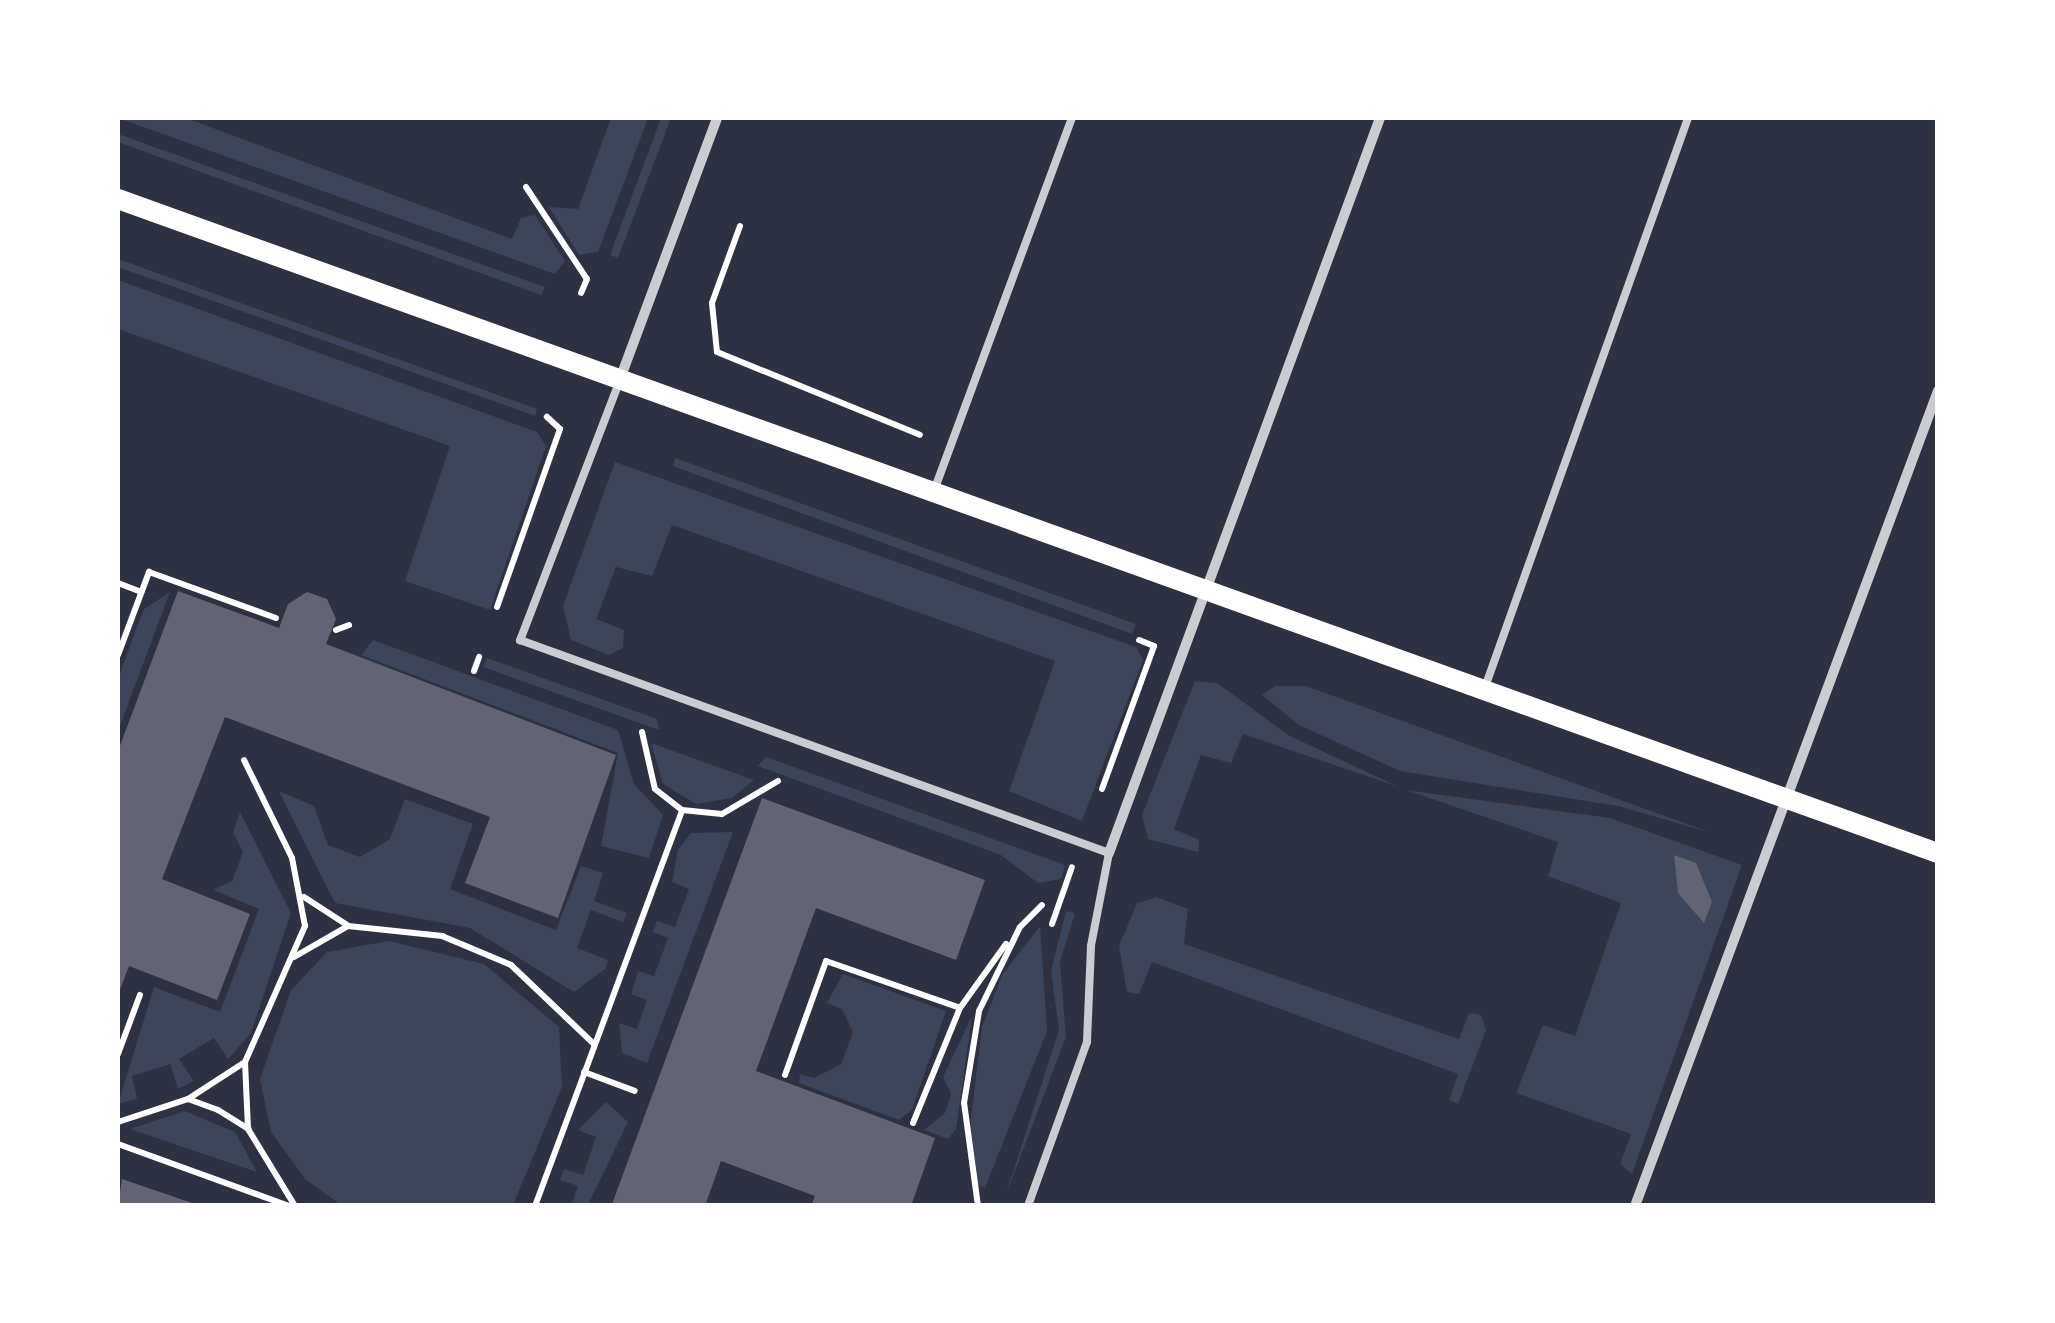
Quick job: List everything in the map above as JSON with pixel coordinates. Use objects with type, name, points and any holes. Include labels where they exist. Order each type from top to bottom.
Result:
[{"type":"main road","points":[[118,199],[1938,853]]},
{"type":"street","points":[[620,380],[717,118]]},
{"type":"street","points":[[1108,854],[1380,118]]},
{"type":"street","points":[[1634,1206],[1938,391]]},
{"type":"lane","points":[[933,493],[1072,118]]},
{"type":"lane","points":[[1484,690],[1688,118]]},
{"type":"lane","points":[[620,380],[520,640],[1108,854],[1090,946],[1088,1042],[1028,1206]]},
{"type":"path","points":[[526,188],[586,279],[581,293]]},
{"type":"path","points":[[740,226],[712,303],[718,352],[920,436]]},
{"type":"path","points":[[498,607],[560,430],[547,417]]},
{"type":"path","points":[[118,655],[148,572],[276,618]]},
{"type":"path","points":[[118,583],[141,592]]},
{"type":"path","points":[[336,630],[348,625]]},
{"type":"path","points":[[1098,801],[1154,646],[1139,640]]},
{"type":"path","points":[[474,671],[478,657]]},
{"type":"path","points":[[642,732],[655,789],[682,810],[722,814],[778,780]]},
{"type":"path","points":[[244,760],[304,897],[348,926],[442,936],[484,951],[554,999],[594,1045]]},
{"type":"path","points":[[535,1206],[682,810]]},
{"type":"path","points":[[1052,924],[1072,867]]},
{"type":"path","points":[[292,1206],[248,1129],[245,1062],[294,958],[304,897]]},
{"type":"path","points":[[914,1124],[960,1008],[1020,927],[1042,905]]},
{"type":"path","points":[[294,958],[348,926]]},
{"type":"path","points":[[978,1206],[964,1146],[970,1056],[978,1010],[1020,927]]},
{"type":"path","points":[[785,1074],[826,961],[960,1008]]},
{"type":"path","points":[[118,1054],[140,995]]},
{"type":"path","points":[[118,1122],[188,1099],[245,1062]]},
{"type":"path","points":[[584,1072],[635,1092]]},
{"type":"path","points":[[188,1099],[248,1129]]},
{"type":"path","points":[[118,1144],[292,1206]]},
{"type":"shaded area","points":[[118,118],[186,118],[512,239],[521,218],[535,215],[565,261],[555,274]]},
{"type":"shaded area","points":[[611,118],[648,118],[598,252],[579,255],[549,207],[578,209]]},
{"type":"shaded area","points":[[661,118],[671,118],[618,258],[610,255]]},
{"type":"shaded area","points":[[118,134],[545,287],[541,295],[118,142]]},
{"type":"shaded area","points":[[118,259],[537,409],[535,416],[118,267]]},
{"type":"shaded area","points":[[118,280],[537,432],[546,446],[490,610],[405,581],[450,446],[118,329]]},
{"type":"shaded area","points":[[675,458],[1136,624],[1132,634],[673,466]]},
{"type":"shaded area","points":[[615,462],[1136,647],[1143,660],[1082,821],[1009,791],[1055,661],[672,525],[652,576],[616,567],[596,619],[624,630],[623,648],[609,655],[571,640],[563,606]]},
{"type":"shaded area","points":[[170,592],[118,731],[118,679],[136,629],[144,609]]},
{"type":"shaded area","points":[[373,640],[618,730],[634,784],[663,815],[649,858],[601,846],[618,753],[361,655]]},
{"type":"shaded area","points":[[487,658],[657,719],[659,730],[483,667]]},
{"type":"shaded area","points":[[1195,681],[1217,683],[1290,736],[1399,787],[1243,734],[1231,763],[1201,755],[1174,829],[1199,840],[1198,852],[1148,839],[1142,815]]},
{"type":"shaded area","points":[[1275,686],[1306,686],[1712,833],[1618,806],[1400,771],[1299,725],[1262,695]]},
{"type":"shaded area","points":[[651,743],[754,780],[732,798],[696,804],[663,784]]},
{"type":"shaded area","points":[[766,757],[1065,865],[1061,879],[1038,883],[1001,855],[758,766]]},
{"type":"shaded area","points":[[1406,790],[1610,818],[1742,865],[1632,1174],[1620,1164],[1631,1134],[1516,1093],[1543,1025],[1575,1036],[1621,903],[1548,876],[1558,842]]},
{"type":"shaded area","points":[[279,791],[314,806],[328,845],[360,857],[390,839],[405,799],[473,824],[450,889],[556,930],[581,866],[603,873],[594,901],[627,913],[623,922],[591,910],[577,948],[608,960],[605,969],[574,992],[470,928],[335,903]]},
{"type":"shaded area","points":[[240,812],[291,913],[251,1033],[228,1059],[214,1038],[179,1059],[194,1081],[178,1089],[170,1064],[132,1076],[137,1099],[118,1104],[154,987],[220,1012],[259,909],[213,890],[232,881],[243,852],[233,832]]},
{"type":"shaded area","points":[[733,832],[647,1063],[622,1053],[619,1023],[637,1029],[647,1000],[631,994],[638,971],[654,976],[668,938],[653,932],[657,921],[675,927],[689,889],[672,882],[678,850],[691,833]]},
{"type":"shaded area","points":[[1157,897],[1188,909],[1184,944],[1459,1039],[1469,1013],[1481,1015],[1486,1030],[1458,1104],[1449,1100],[1458,1074],[1152,962],[1139,994],[1127,992],[1119,946],[1137,903]]},
{"type":"shaded area","points":[[1066,911],[1075,913],[1060,962],[1066,1037],[1005,1197],[1059,1030],[1051,971]]},
{"type":"shaded area","points":[[1040,926],[1047,1031],[985,1188],[976,1183],[970,1126],[982,1027],[1002,975]]},
{"type":"shaded area","points":[[389,941],[484,964],[559,1027],[562,1087],[513,1205],[341,1205],[305,1179],[271,1132],[260,1079],[291,990],[327,952]]},
{"type":"shaded area","points":[[843,974],[946,1011],[912,1110],[899,1120],[799,1083],[800,1074],[814,1078],[841,1064],[853,1032],[842,1009],[827,1003]]},
{"type":"shaded area","points":[[972,1016],[956,1129],[948,1139],[924,1130],[945,1113],[951,1094],[943,1077]]},
{"type":"shaded area","points":[[606,1102],[628,1122],[588,1205],[571,1205],[578,1186],[560,1180],[564,1169],[583,1175],[596,1137],[578,1130]]},
{"type":"shaded area","points":[[185,1111],[235,1132],[257,1172],[130,1129]]},
{"type":"building","points":[[178,591],[279,628],[288,604],[307,592],[327,599],[336,619],[326,644],[616,755],[558,918],[465,883],[490,817],[225,717],[162,879],[250,914],[217,1000],[129,966],[118,995],[118,751]]},
{"type":"building","points":[[762,798],[985,880],[956,960],[816,908],[756,1071],[935,1138],[911,1206],[811,1206],[815,1196],[721,1161],[705,1206],[612,1204]]},
{"type":"building","points":[[1674,855],[1696,863],[1712,902],[1704,923],[1678,893]]},
{"type":"building","points":[[122,1179],[198,1205],[118,1206]]}]
